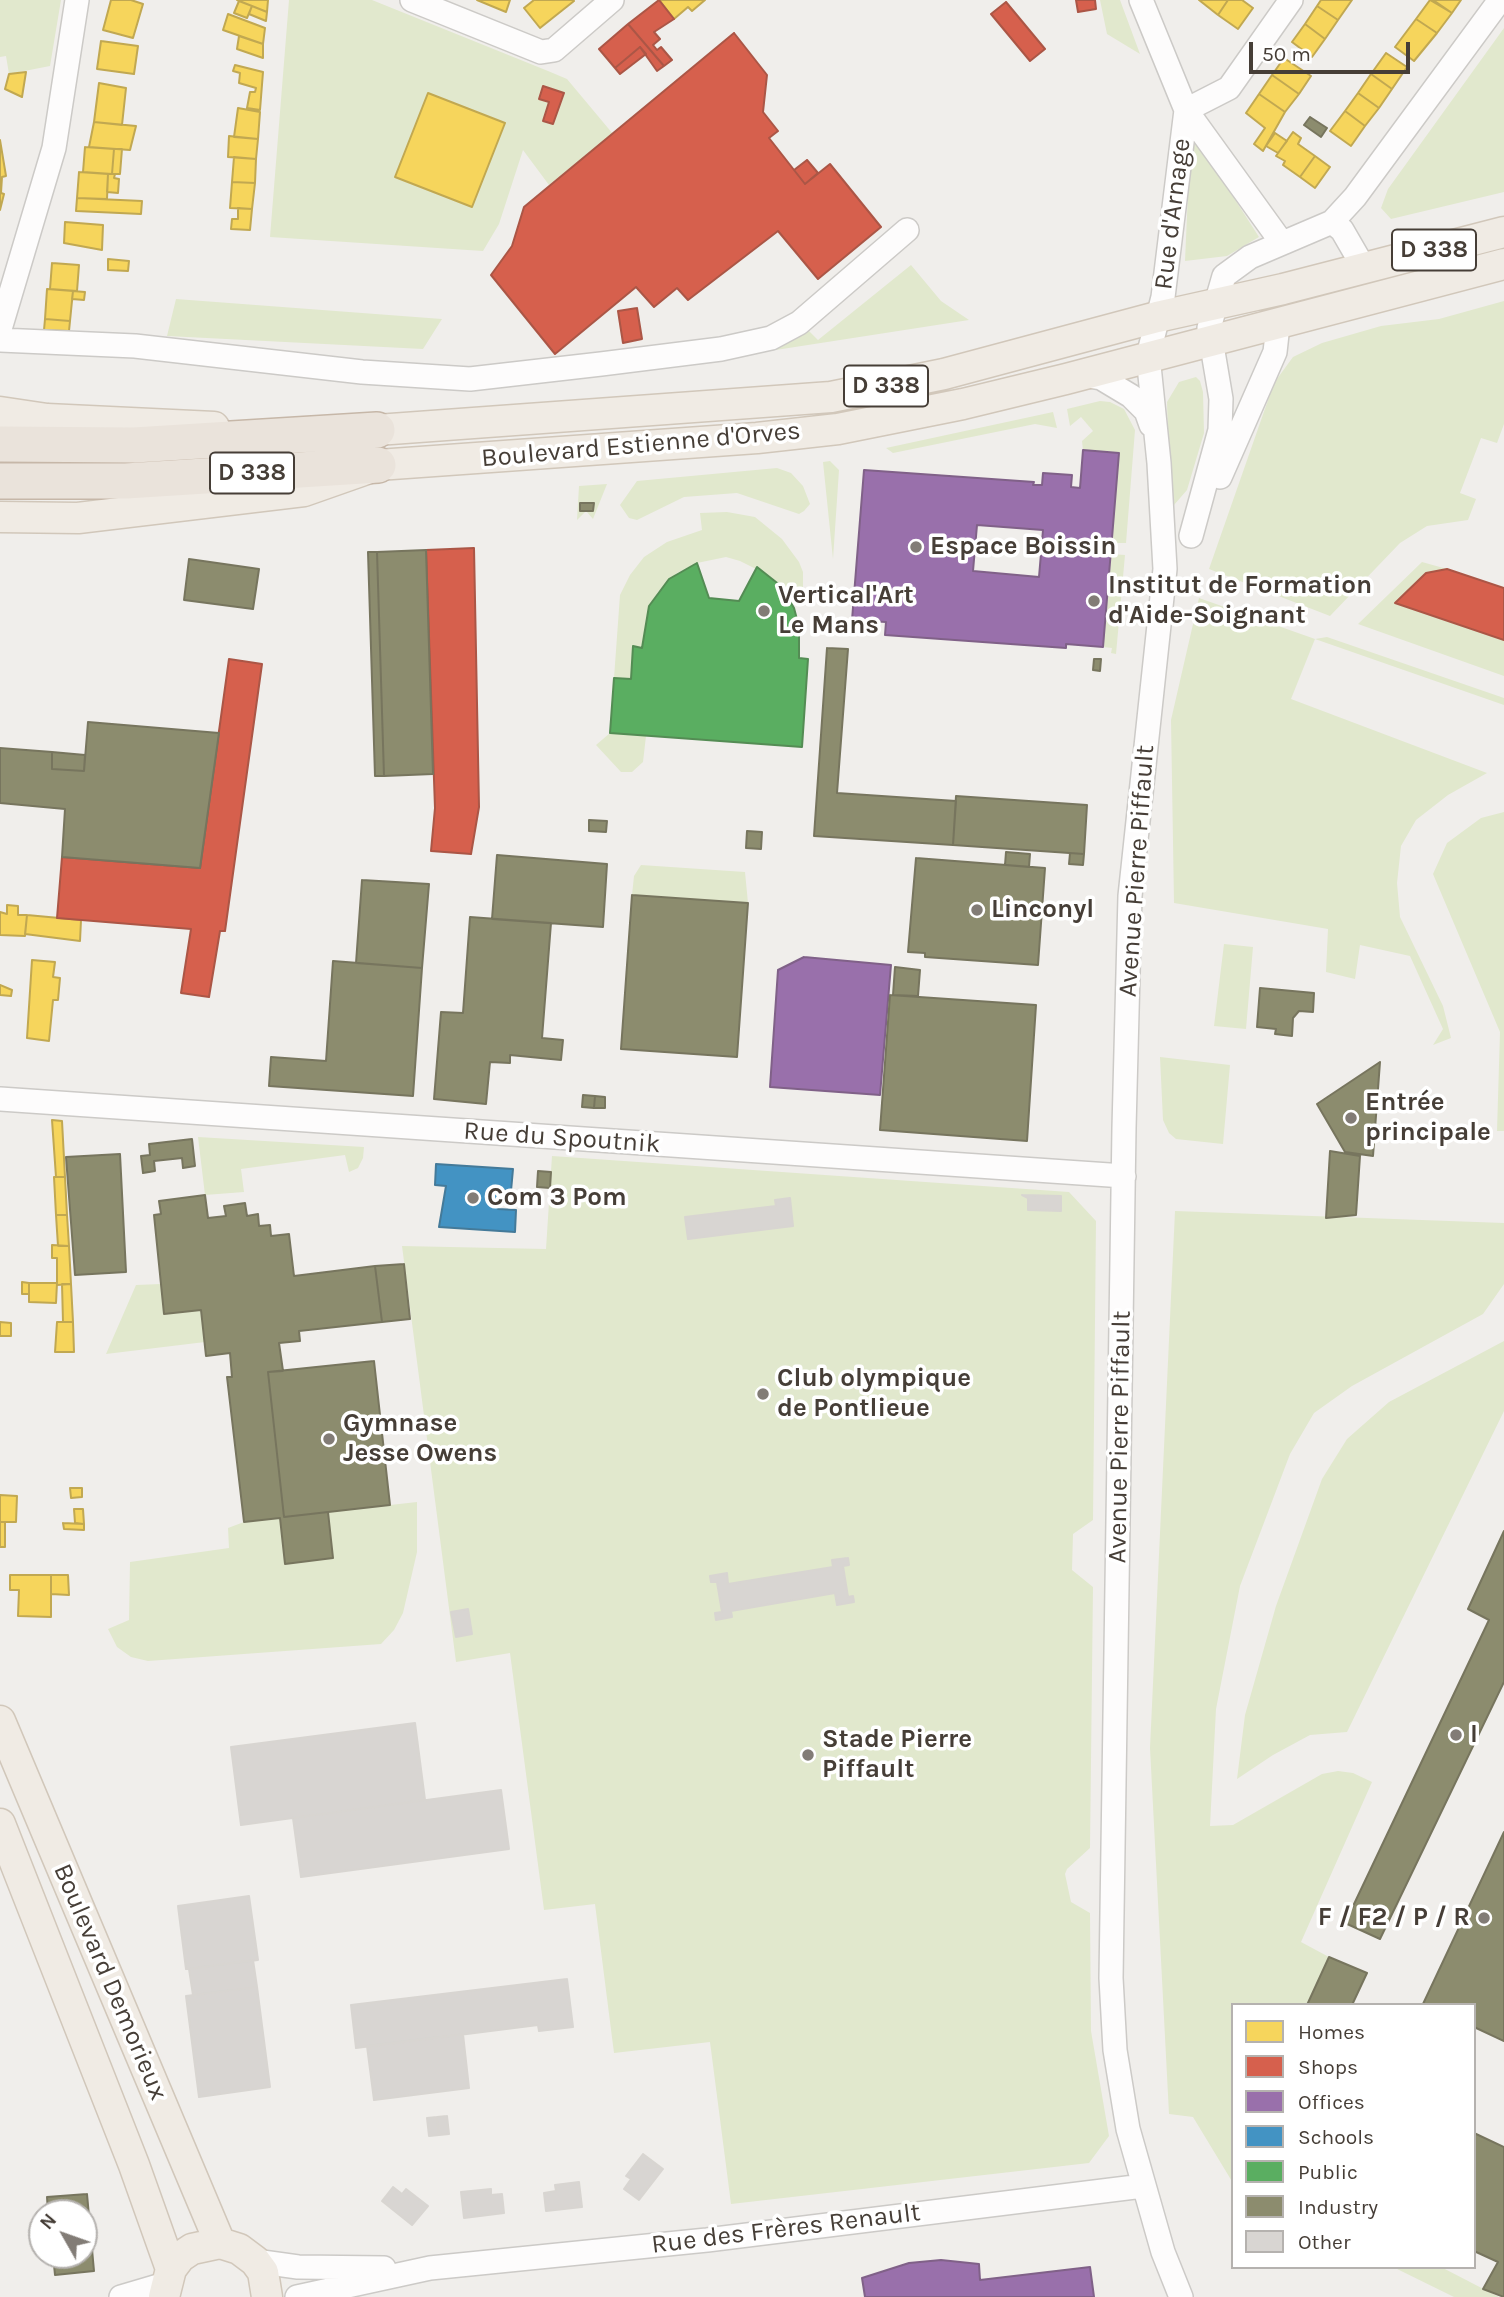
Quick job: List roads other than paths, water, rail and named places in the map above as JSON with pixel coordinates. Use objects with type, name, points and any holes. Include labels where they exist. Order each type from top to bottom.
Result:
[{"type":"highway","name":"Boulevard Estienne d'Orves","points":[[0,444],[136,445],[377,430]]},
{"type":"highway","name":"Boulevard Estienne d'Orves","points":[[0,481],[126,481],[378,466]]},
{"type":"main road","name":"Boulevard Estienne d'Orves","points":[[378,466],[757,438],[838,429],[963,404],[1148,356],[1209,321],[1364,268],[1504,232]]},
{"type":"main road","name":"Boulevard Estienne d'Orves","points":[[377,430],[831,397],[944,374],[1157,317],[1279,325],[1504,264]]},
{"type":"main road","points":[[7,410],[47,419],[333,432]]},
{"type":"main road","points":[[0,517],[78,518],[304,491],[378,466]]},
{"type":"main road","name":"Boulevard Demorieux","points":[[0,1721],[220,2243]]},
{"type":"main road","name":"Boulevard Demorieux","points":[[0,1824],[134,2165],[167,2283]]},
{"type":"main road","points":[[167,2283],[192,2249],[220,2243],[239,2249],[255,2261],[263,2272],[267,2297]]},
{"type":"street","points":[[0,329],[7,282],[54,149],[77,0]]},
{"type":"street","points":[[412,0],[541,52],[554,50],[612,0]]},
{"type":"street","name":"Rue d'Arnage","points":[[1141,0],[1186,110],[1282,243],[1234,266],[1224,276],[1209,321]]},
{"type":"street","points":[[1186,110],[1229,88],[1291,0]]},
{"type":"street","points":[[1282,243],[1332,222],[1354,197],[1500,0]]},
{"type":"street","name":"Rue d'Arnage","points":[[1157,317],[1163,297],[1186,110]]},
{"type":"street","points":[[1332,222],[1342,230],[1364,268]]},
{"type":"street","points":[[0,340],[135,346],[362,372],[470,379],[622,361],[734,347],[771,338],[799,323],[907,230]]},
{"type":"street","name":"Avenue Pierre Piffault","points":[[1157,317],[1148,356],[1159,463],[1165,569],[1130,896],[1111,1978],[1115,2050],[1128,2129],[1163,2252],[1181,2297]]},
{"type":"street","points":[[1191,536],[1220,430],[1221,399],[1209,321]]},
{"type":"street","points":[[1165,569],[1191,536],[1275,352],[1279,325]]},
{"type":"street","points":[[1080,375],[1101,378],[1141,405],[1150,418],[1159,463]]},
{"type":"street","name":"Rue du Spoutnik","points":[[0,1099],[1124,1177]]},
{"type":"street","name":"Rue des Frères Renault","points":[[255,2261],[298,2267],[429,2268],[707,2240],[1143,2186]]},
{"type":"street","name":"Rue des Frères Renault","points":[[298,2297],[429,2268]]},
{"type":"street","points":[[121,2297],[167,2283]]},
{"type":"place","name":"Espace Boissin","points":[[916,547]]},
{"type":"place","name":"Institut de Formation d'Aide-Soignant","points":[[1094,601]]},
{"type":"place","name":"Vertical'Art Le Mans","points":[[764,611]]},
{"type":"place","name":"Linconyl","points":[[977,910]]},
{"type":"place","name":"Entrée principale","points":[[1351,1118]]},
{"type":"place","name":"Com 3 Pom","points":[[473,1198]]},
{"type":"place","name":"Club olympique de Pontlieue","points":[[763,1394]]},
{"type":"place","name":"Gymnase Jesse Owens","points":[[329,1439]]},
{"type":"place","name":"I","points":[[1456,1735]]},
{"type":"place","name":"Stade Pierre Piffault","points":[[808,1755]]},
{"type":"place","name":"F / F2 / P / R","points":[[1484,1918]]}]
